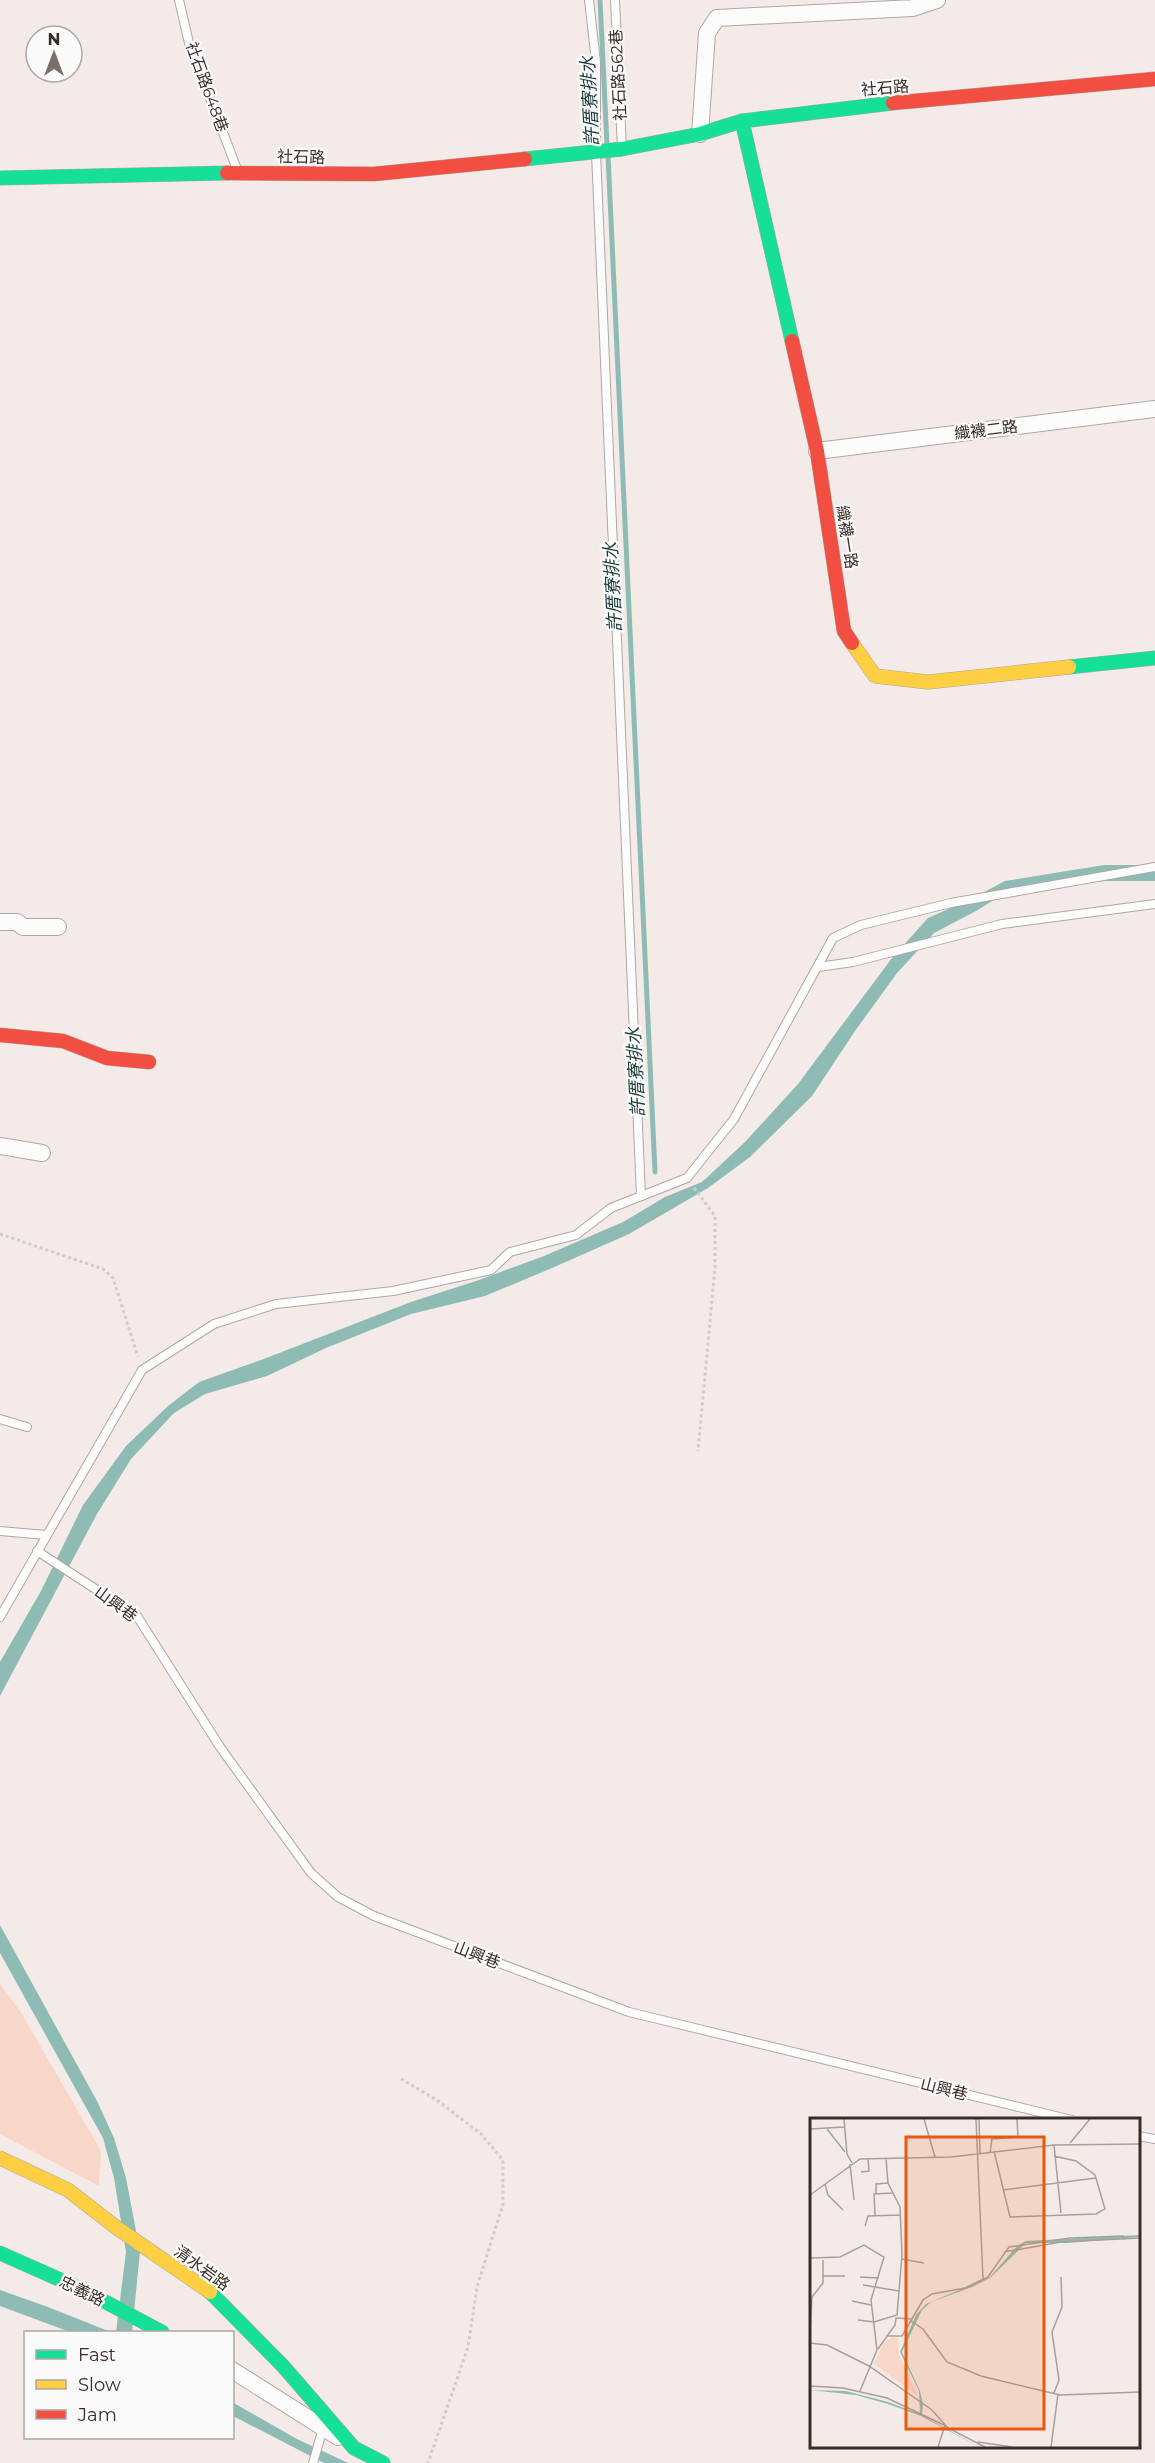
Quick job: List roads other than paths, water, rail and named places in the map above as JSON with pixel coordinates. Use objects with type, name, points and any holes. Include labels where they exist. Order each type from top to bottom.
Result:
[{"type":"street","points":[[700,134],[707,33],[717,18],[913,8],[937,0]]},
{"type":"street","name":"社石路","points":[[0,178],[238,173],[374,174],[622,149],[700,134],[741,121],[834,109],[1155,79]]},
{"type":"street","name":"織襪一路","points":[[741,121],[817,452],[844,631],[876,676],[928,682],[1155,658]]},
{"type":"street","name":"織襪二路","points":[[817,452],[1155,409]]},
{"type":"street","points":[[0,922],[17,922],[23,927],[58,927]]},
{"type":"street","points":[[0,1035],[63,1041],[107,1058],[149,1062]]},
{"type":"street","points":[[0,1146],[42,1153]]},
{"type":"street","name":"清水岩路","points":[[0,2158],[68,2190],[117,2229],[217,2297],[283,2366],[354,2448],[383,2463]]},
{"type":"street","name":"忠義路","points":[[0,2253],[81,2289],[160,2331]]},
{"type":"street","points":[[234,2371],[354,2448]]},
{"type":"lane","name":"社石路648巷","points":[[179,0],[189,43],[238,173]]},
{"type":"lane","points":[[589,0],[597,62],[641,1196]]},
{"type":"lane","name":"社石路562巷","points":[[615,0],[622,149]]},
{"type":"lane","points":[[0,1617],[142,1370],[214,1324],[276,1304],[393,1291],[491,1270],[510,1252],[576,1234],[611,1208],[687,1178],[734,1119],[832,938],[861,925],[951,903],[1155,867]]},
{"type":"lane","points":[[818,967],[853,962],[1002,924],[1155,904]]},
{"type":"lane","points":[[0,1419],[27,1427]]},
{"type":"lane","points":[[0,1531],[46,1535]]},
{"type":"lane","name":"山興巷","points":[[37,1551],[137,1616],[227,1757],[311,1873],[338,1897],[374,1916],[629,2012],[1064,2118]]},
{"type":"lane","points":[[1140,2136],[1155,2139]]},
{"type":"lane","points":[[313,2463],[323,2428]]},
{"type":"water","points":[[1104,865],[1155,865],[1155,881],[1104,881],[1005,893],[934,933],[897,973],[812,1096],[750,1157],[708,1188],[629,1234],[552,1268],[485,1296],[411,1314],[326,1348],[267,1376],[205,1394],[174,1413],[131,1459],[97,1514],[0,1696],[0,1662],[41,1591],[83,1505],[126,1446],[168,1406],[199,1382],[411,1302],[544,1256],[623,1222],[665,1197],[702,1182],[745,1142],[798,1084],[892,958],[928,918],[1005,881]]},
{"type":"water","points":[[0,1925],[97,2101],[114,2138],[126,2178],[140,2252],[132,2331],[116,2331],[126,2252],[114,2178],[103,2138],[0,1953]]},
{"type":"water","points":[[0,2290],[108,2331],[67,2331],[0,2306]]},
{"type":"water","points":[[234,2403],[297,2439],[348,2463],[324,2463],[234,2417]]},
{"type":"waterway","name":"許厝寮排水","points":[[600,0],[607,145]]},
{"type":"waterway","name":"許厝寮排水","points":[[608,155],[655,1172]]}]
